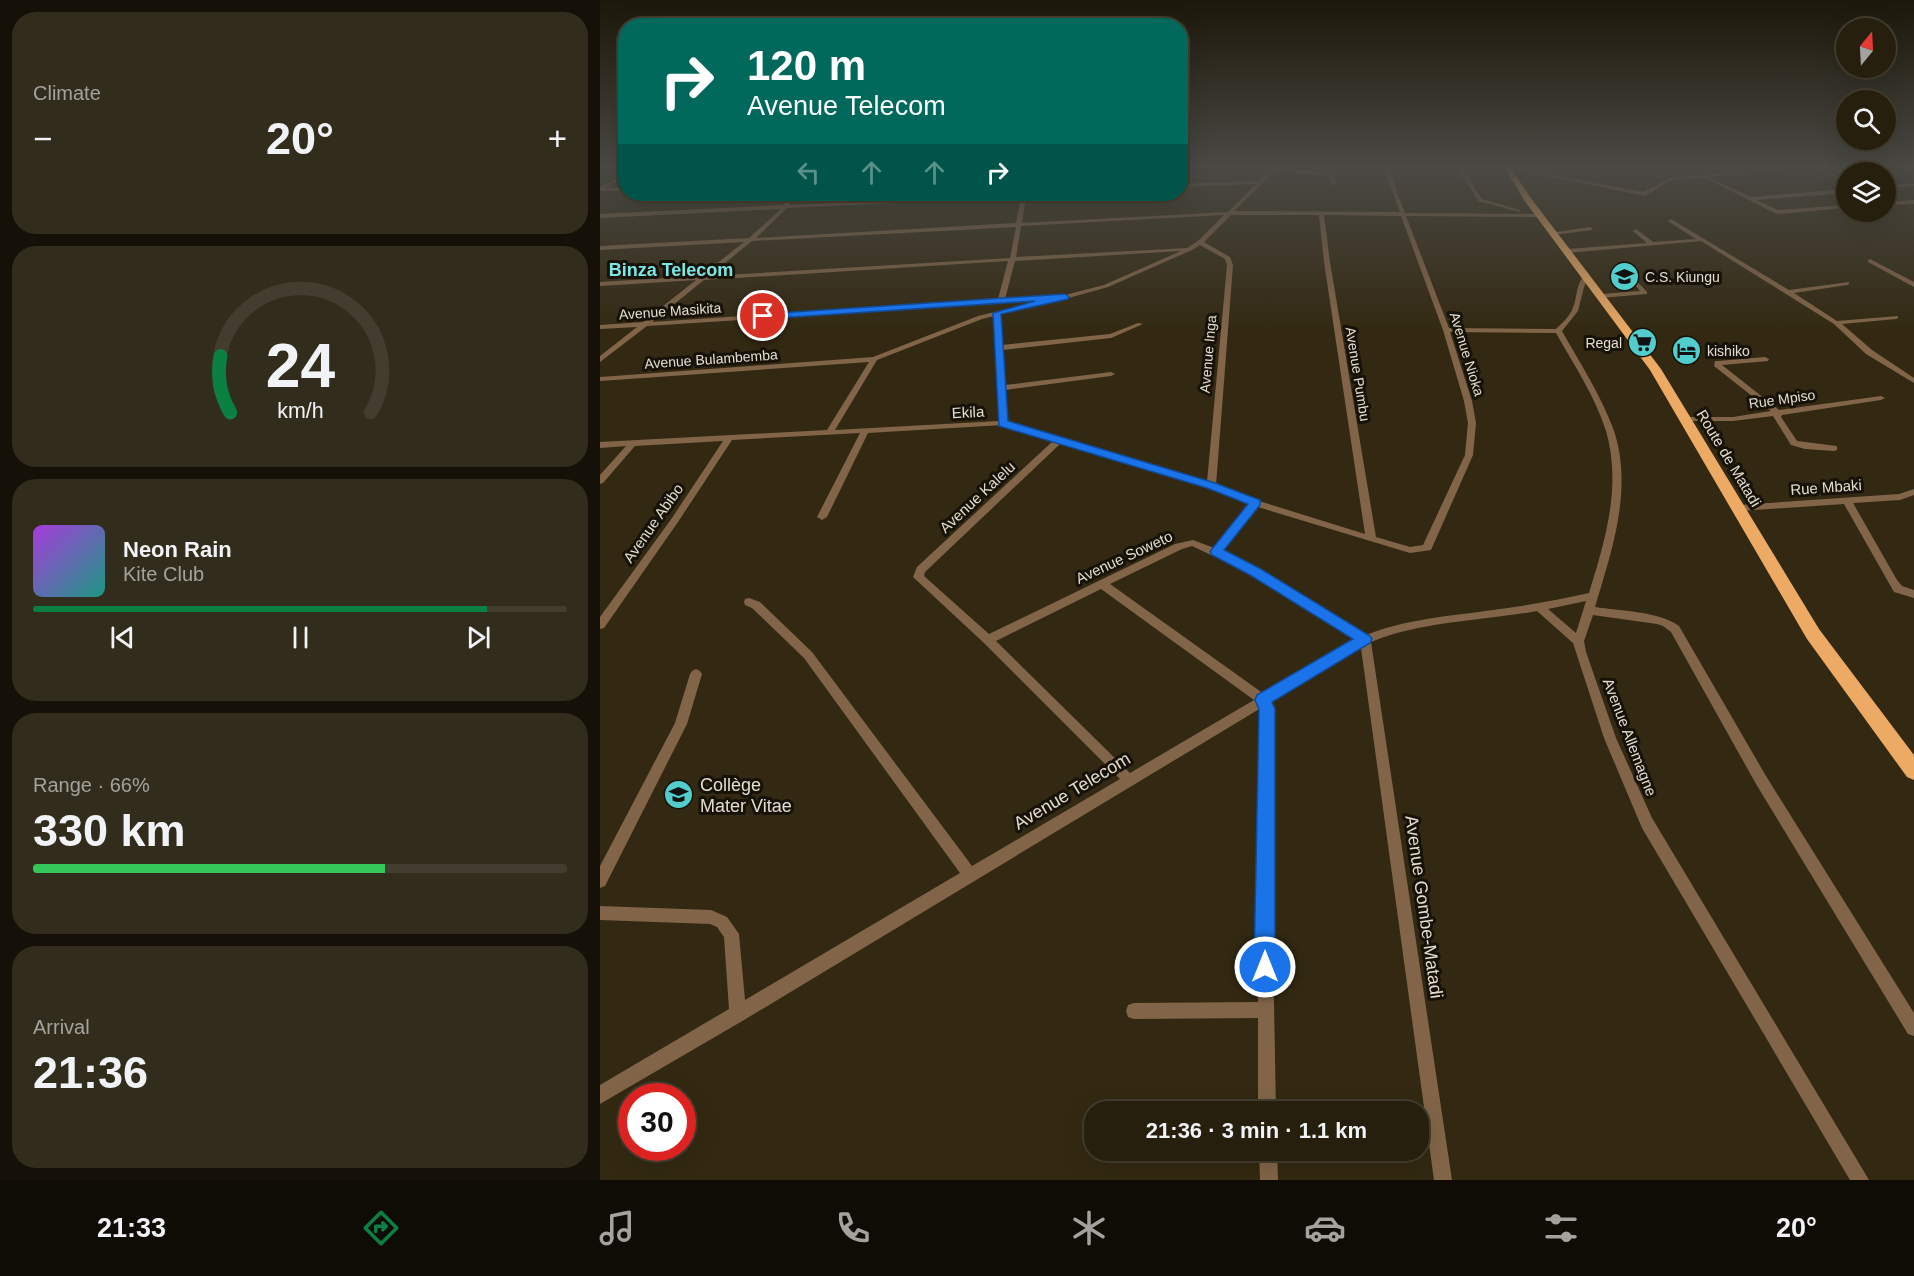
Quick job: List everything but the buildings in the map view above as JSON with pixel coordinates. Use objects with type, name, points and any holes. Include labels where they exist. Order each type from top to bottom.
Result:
[{"type":"highway","name":"Route de Matadi","points":[[1543,223],[1567,251],[1655,369],[1740,508],[1813,634],[1914,771]]},
{"type":"street","points":[[600,360],[768,223]]},
{"type":"street","points":[[600,248],[1053,223]]},
{"type":"street","name":"Avenue Masikita","points":[[600,327],[1065,297],[1106,285],[1190,249],[1220,223]]},
{"type":"street","name":"Avenue Pumbu","points":[[1322,223],[1371,539]]},
{"type":"street","name":"Avenue Nioka","points":[[1409,223],[1468,401],[1472,436],[1469,455],[1426,548]]},
{"type":"street","points":[[1673,223],[1836,323],[1869,352],[1914,381]]},
{"type":"street","points":[[1001,301],[1013,259],[1019,225]]},
{"type":"street","points":[[1553,233],[1590,229]]},
{"type":"street","points":[[1636,231],[1652,244]]},
{"type":"street","points":[[1567,251],[1699,240]]},
{"type":"street","name":"Avenue Inga","points":[[1200,242],[1228,258],[1230,266],[1211,486]]},
{"type":"street","points":[[600,284],[1190,249]]},
{"type":"street","points":[[1870,261],[1914,285]]},
{"type":"street","points":[[1446,330],[1558,331],[1567,323],[1578,305],[1578,289],[1586,276]]},
{"type":"street","points":[[1601,296],[1645,293],[1633,279]]},
{"type":"street","points":[[1788,292],[1847,283]]},
{"type":"street","name":"Avenue Bulambemba","points":[[600,379],[874,359],[952,326],[1065,297]]},
{"type":"street","points":[[997,313],[1003,423]]},
{"type":"street","points":[[1836,323],[1896,318]]},
{"type":"street","points":[[999,348],[1111,336],[1140,324]]},
{"type":"street","points":[[1540,608],[1578,640],[1593,596],[1615,504],[1617,464],[1610,430],[1558,331]]},
{"type":"street","points":[[829,433],[874,359]]},
{"type":"street","points":[[1765,359],[1718,363],[1718,366],[1778,413],[1777,417],[1794,443],[1834,448]]},
{"type":"street","points":[[1001,388],[1111,374]]},
{"type":"street","name":"Rue Mpiso","points":[[1685,419],[1733,419],[1881,398]]},
{"type":"street","name":"Ekila","points":[[600,445],[1003,423],[1211,486],[1256,503],[1371,539],[1410,550],[1426,548]]},
{"type":"street","points":[[822,517],[865,431]]},
{"type":"street","name":"Avenue Abibo","points":[[600,625],[675,520],[729,438]]},
{"type":"street","name":"Avenue Kalelu","points":[[987,640],[918,577],[921,570],[1060,439]]},
{"type":"street","points":[[600,481],[633,443]]},
{"type":"street","name":"Rue Mbaki","points":[[1740,508],[1900,497],[1914,492]]},
{"type":"street","points":[[1847,500],[1893,582],[1899,589],[1914,594]]},
{"type":"street","points":[[1216,552],[1256,503]]},
{"type":"street","name":"Avenue Soweto","points":[[987,640],[1179,546],[1193,543],[1255,572],[1365,639]]},
{"type":"street","points":[[1102,584],[1263,700],[1267,709],[1265,1010],[1267,1101]]},
{"type":"street","name":"Avenue Telecom","points":[[600,1095],[1365,639],[1380,633],[1424,623],[1540,608],[1593,596]]},
{"type":"street","points":[[749,602],[756,605],[808,655],[969,873]]},
{"type":"street","points":[[600,604],[615,603]]},
{"type":"street","points":[[1588,610],[1657,620],[1675,629],[1761,780],[1914,1028]]},
{"type":"street","name":"Avenue Gombe-Matadi","points":[[1365,639],[1443,1180]]},
{"type":"street","points":[[987,640],[1128,779]]},
{"type":"street","name":"Avenue Allemagne","points":[[1578,640],[1610,738],[1647,823],[1860,1180]]},
{"type":"street","points":[[600,881],[681,724],[696,674]]},
{"type":"street","points":[[600,913],[711,917],[722,922],[731,934],[738,1014]]},
{"type":"street","points":[[1134,1011],[1265,1010]]},
{"type":"street","points":[[1268,1161],[1269,1180]]},
{"type":"place","name":"C.S. Kiungu","points":[[1624,277]]},
{"type":"place","name":"Regal","points":[[1643,343]]},
{"type":"place","name":"kishiko","points":[[1686,351]]},
{"type":"place","name":"Collège Mater Vitae","points":[[679,795]]},
{"type":"district","name":"Binza Telecom","points":[[671,270]]},
{"type":"route","points":[[763,316],[1065,297],[997,313],[1003,423],[1211,486],[1256,503],[1216,552],[1255,572],[1365,639],[1263,700],[1267,709],[1264,839],[1265,967]]}]
